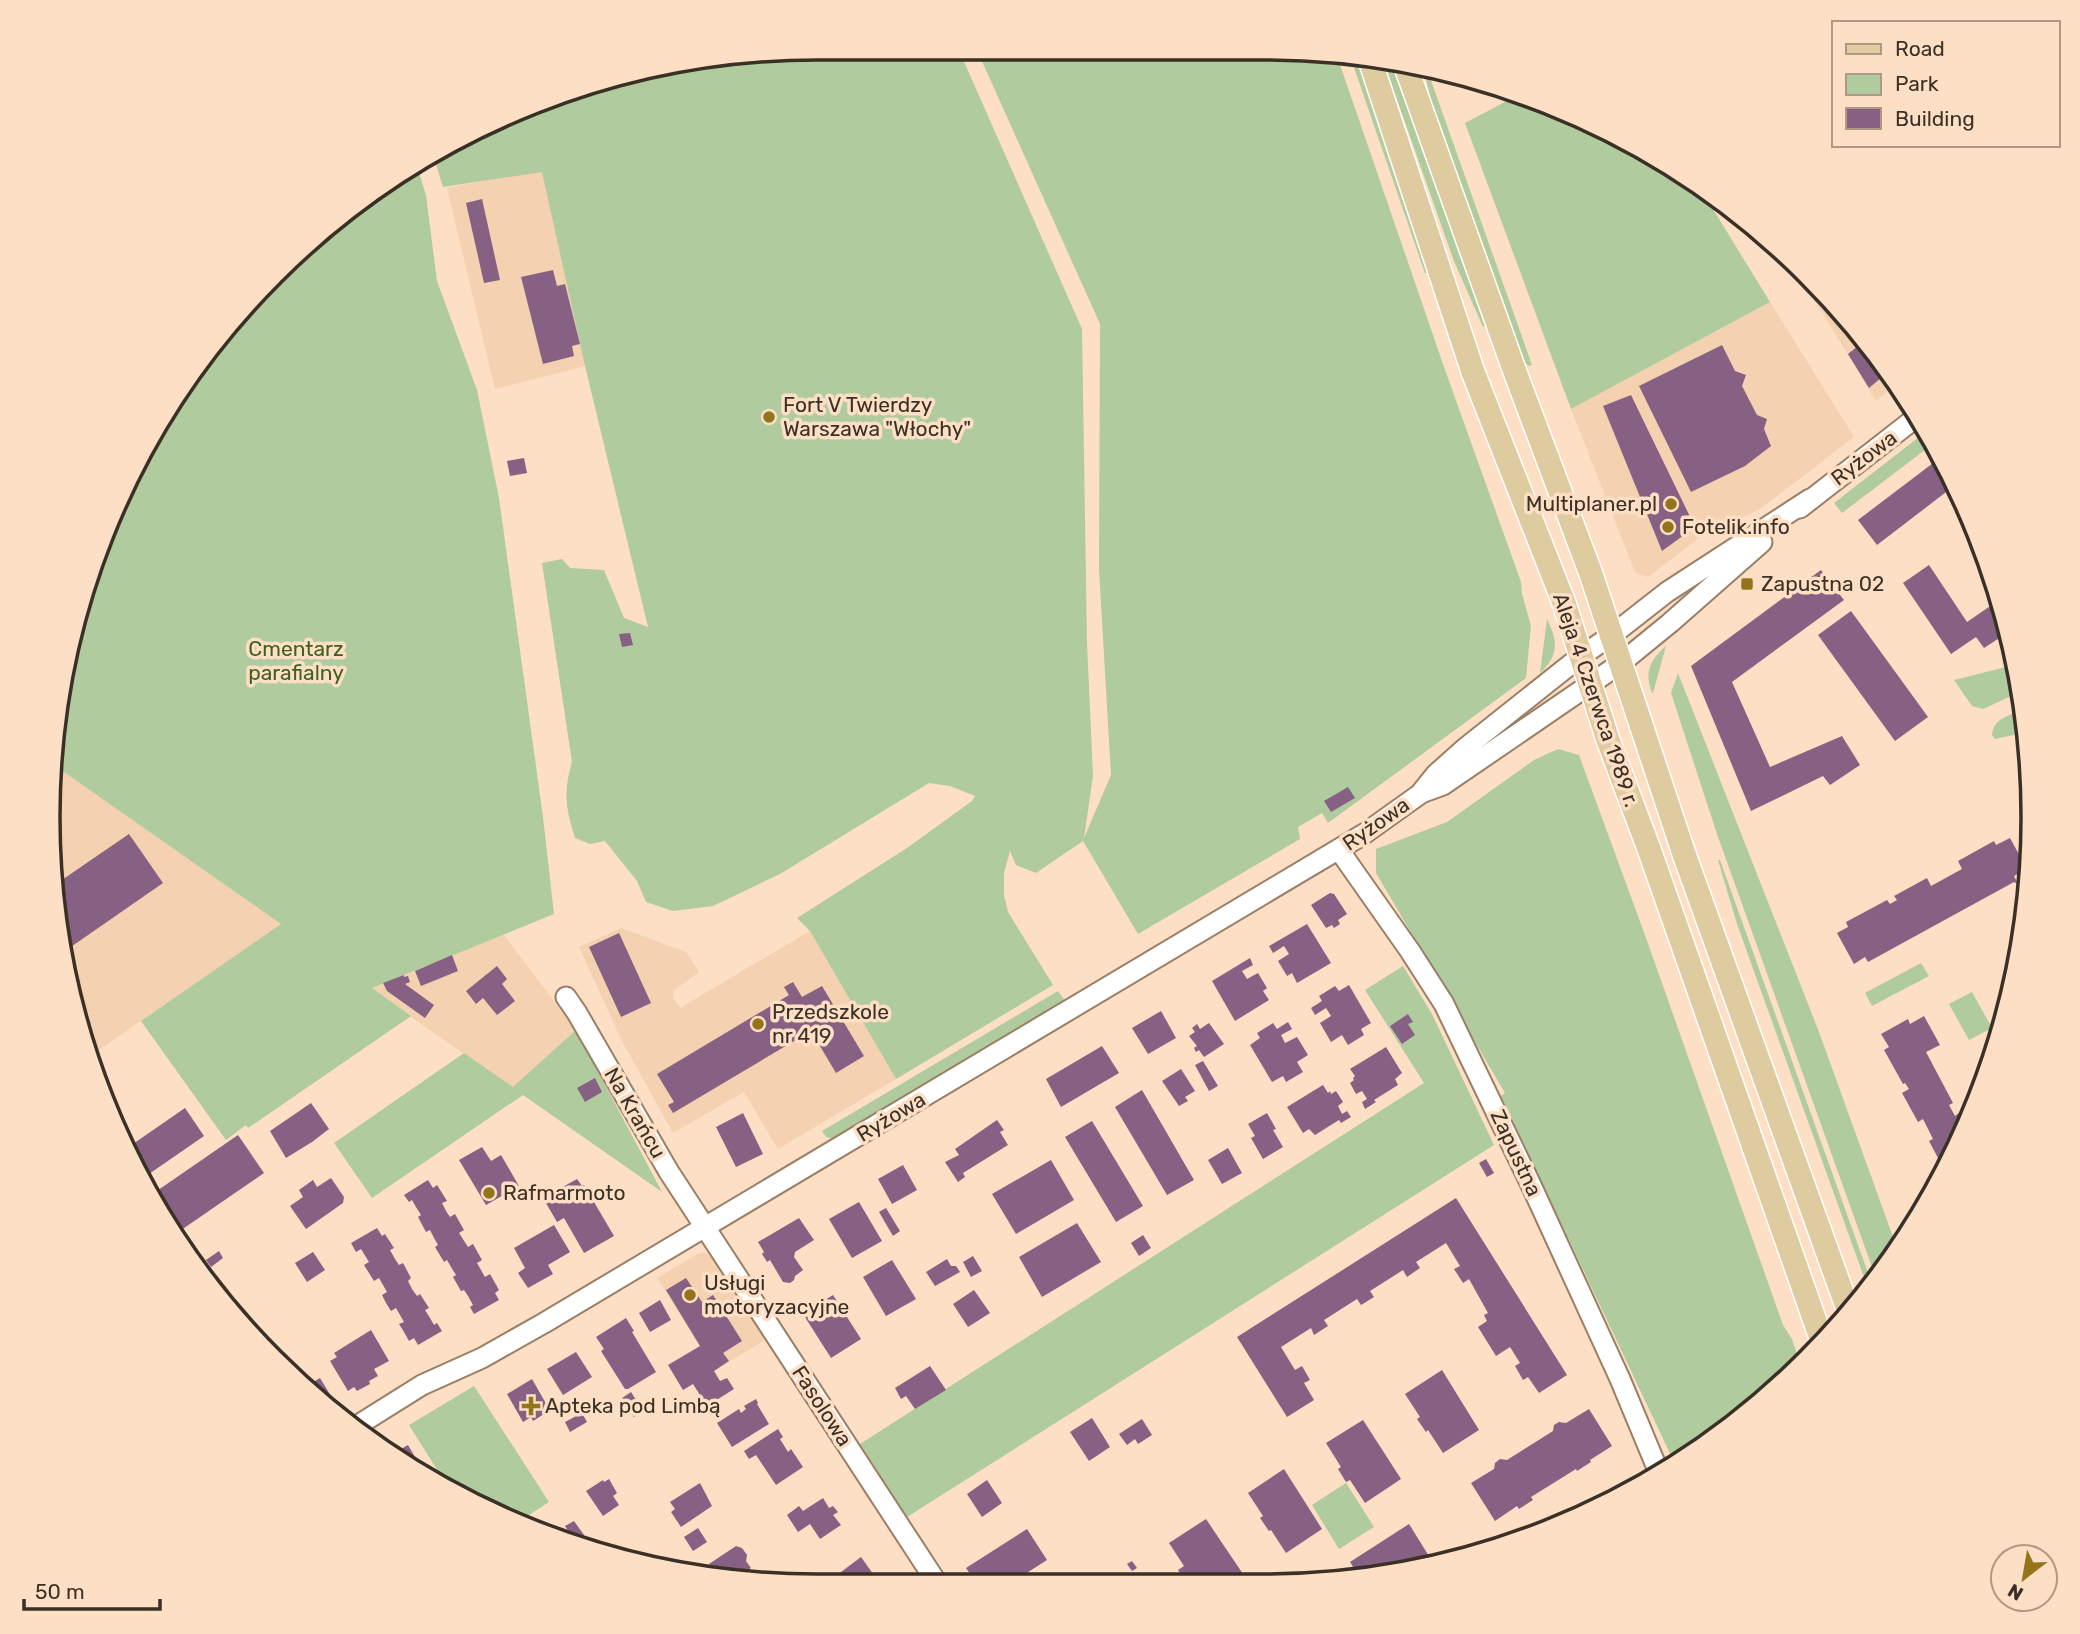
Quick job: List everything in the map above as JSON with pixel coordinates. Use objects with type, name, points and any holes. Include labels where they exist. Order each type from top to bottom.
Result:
[{"type":"main road","name":"Aleja 4 Czerwca 1989 r.","points":[[1373,68],[1473,372],[1560,593],[1608,740],[1819,1332]]},
{"type":"main road","name":"Aleja 4 Czerwca 1989 r.","points":[[1408,74],[1612,635],[1684,854],[1845,1301]]},
{"type":"street","name":"Ryżowa","points":[[362,1422],[422,1385],[508,1345],[1339,850],[1420,794],[1443,785],[1621,663],[1810,499],[1910,423]]},
{"type":"street","name":"Ryżowa","points":[[1420,794],[1436,774],[1464,749],[1581,656],[1667,592],[1810,499]]},
{"type":"street","name":"Zapustna","points":[[1339,850],[1410,951],[1449,1014],[1537,1197],[1656,1465]]},
{"type":"street","name":"Na Krańcu","points":[[566,998],[669,1172],[706,1226]]},
{"type":"street","name":"Fasolowa","points":[[706,1226],[931,1574]]},
{"type":"shaded area","points":[[543,170],[585,366],[495,389],[447,188]]},
{"type":"shaded area","points":[[1810,293],[1864,356],[1889,391],[1876,401]]},
{"type":"shaded area","points":[[1770,302],[1854,437],[1760,509],[1700,537],[1648,577],[1635,572],[1571,409]]},
{"type":"shaded area","points":[[61,770],[281,924],[97,1051],[85,1013],[66,916],[61,867]]},
{"type":"shaded area","name":"Przedszkole nr 419","points":[[621,928],[686,952],[699,972],[673,991],[673,998],[680,1008],[810,931],[896,1079],[778,1149],[744,1092],[673,1133],[622,1041],[579,947]]},
{"type":"shaded area","points":[[503,934],[576,1030],[513,1088],[371,989]]},
{"type":"shaded area","points":[[704,1252],[719,1264],[767,1339],[715,1370],[657,1278]]},
{"type":"green space","points":[[963,60],[1082,329],[1087,643],[1093,776],[1084,838],[1111,775],[1099,569],[1100,324],[981,60],[1263,60],[1340,64],[1521,582],[1531,626],[1526,678],[1328,823],[1322,813],[1298,827],[1300,839],[1138,934],[1083,841],[1036,873],[1016,865],[1010,851],[1004,873],[1004,895],[1008,912],[1053,985],[896,1079],[810,931],[797,918],[907,848],[972,801],[975,796],[950,786],[929,783],[780,874],[713,906],[673,911],[646,902],[637,881],[605,841],[590,844],[575,838],[567,800],[567,782],[572,762],[542,563],[562,559],[570,568],[604,570],[624,618],[648,627],[585,366],[542,172],[443,187],[436,163],[438,161],[527,117],[621,85],[669,74],[767,61]]},
{"type":"green space","points":[[1353,65],[1360,66],[1409,208],[1429,272],[1425,273]]},
{"type":"green space","points":[[1386,70],[1396,72],[1485,326],[1483,327],[1454,261]]},
{"type":"green space","points":[[1426,77],[1430,78],[1532,365],[1525,363],[1431,100]]},
{"type":"green space","points":[[1508,101],[1553,117],[1642,161],[1712,207],[1770,302],[1571,409],[1465,123]]},
{"type":"green space","name":"Cmentarz parafialny","points":[[419,173],[426,195],[437,281],[477,390],[499,498],[554,914],[372,988],[411,1016],[248,1128],[246,1125],[226,1140],[141,1021],[281,924],[61,770],[74,669],[85,621],[117,527],[161,438],[187,396],[247,318],[281,281],[356,216]]},
{"type":"green space","points":[[1919,437],[1925,450],[1842,513],[1834,503]]},
{"type":"green space","points":[[1547,619],[1555,648],[1551,660],[1540,673]]},
{"type":"green space","points":[[1666,646],[1653,693],[1652,693],[1650,667]]},
{"type":"green space","points":[[2006,667],[2010,696],[1983,709],[1972,706],[1954,680]]},
{"type":"green space","points":[[1678,673],[1819,1032],[1893,1238],[1872,1267],[1717,834],[1671,693]]},
{"type":"green space","points":[[2013,713],[2016,734],[1995,739],[1992,735],[1993,729]]},
{"type":"green space","points":[[1558,749],[1579,755],[1783,1325],[1792,1339],[1797,1355],[1724,1418],[1671,1455],[1501,1096],[1505,1093],[1376,873],[1376,849],[1447,822],[1534,760]]},
{"type":"green space","points":[[1718,860],[1868,1273],[1864,1278],[1737,924]]},
{"type":"green space","points":[[1921,963],[1929,976],[1872,1006],[1865,993]]},
{"type":"green space","points":[[1403,966],[1432,1014],[1494,1145],[907,1517],[860,1444],[1424,1083],[1365,990]]},
{"type":"green space","points":[[1058,991],[1065,1001],[834,1139],[826,1137],[822,1131]]},
{"type":"green space","points":[[1972,992],[1991,1026],[1990,1029],[1969,1040],[1949,1004]]},
{"type":"green space","points":[[576,1030],[662,1192],[523,1095],[372,1198],[334,1143],[464,1053],[513,1087]]},
{"type":"green space","points":[[474,1386],[549,1502],[526,1517],[439,1474],[409,1425]]},
{"type":"green space","points":[[1346,1483],[1374,1527],[1339,1549],[1312,1505]]},
{"type":"building","points":[[482,199],[500,280],[484,283],[466,203]]},
{"type":"building","points":[[553,270],[557,286],[565,284],[580,344],[572,346],[574,356],[543,364],[521,277]]},
{"type":"building","points":[[1722,345],[1735,371],[1746,375],[1742,386],[1757,415],[1767,419],[1764,429],[1771,446],[1745,466],[1691,492],[1639,386]]},
{"type":"building","points":[[1857,347],[1880,379],[1869,388],[1848,354]]},
{"type":"building","points":[[1631,395],[1695,527],[1662,551],[1603,406]]},
{"type":"building","points":[[524,458],[527,473],[510,476],[507,461]]},
{"type":"building","points":[[1932,464],[1947,492],[1877,545],[1858,520]]},
{"type":"building","points":[[1929,565],[1967,622],[1990,606],[1999,638],[1984,648],[1976,637],[1951,654],[1903,583]]},
{"type":"building","points":[[1821,570],[1844,600],[1732,682],[1770,767],[1842,736],[1860,765],[1830,785],[1823,776],[1751,811],[1691,666]]},
{"type":"building","points":[[1851,611],[1928,717],[1895,741],[1818,635]]},
{"type":"building","points":[[630,633],[633,645],[622,647],[619,634]]},
{"type":"building","points":[[1348,787],[1355,798],[1331,812],[1324,801]]},
{"type":"building","points":[[129,834],[163,883],[71,947],[62,880]]},
{"type":"building","points":[[2010,838],[2019,855],[2018,874],[2014,876],[2017,884],[2014,882],[1868,962],[1865,957],[1854,964],[1837,933],[1848,927],[1846,922],[1887,900],[1890,904],[1897,900],[1894,896],[1927,878],[1931,886],[1962,869],[1958,861],[1994,841],[1996,845]]},
{"type":"building","points":[[1330,893],[1334,894],[1347,914],[1338,920],[1340,924],[1334,928],[1332,925],[1326,928],[1311,905]]},
{"type":"building","points":[[1307,924],[1331,963],[1297,983],[1292,973],[1287,976],[1278,961],[1289,954],[1284,946],[1273,953],[1269,946]]},
{"type":"building","points":[[619,933],[651,1003],[621,1017],[589,947]]},
{"type":"building","points":[[452,955],[458,971],[421,986],[415,971]]},
{"type":"building","points":[[1250,958],[1253,965],[1242,971],[1247,979],[1258,973],[1267,988],[1263,991],[1269,1000],[1235,1021],[1212,981]]},
{"type":"building","points":[[497,966],[507,979],[502,984],[515,1001],[497,1015],[483,998],[476,1004],[466,991]]},
{"type":"building","points":[[408,976],[410,982],[405,984],[434,1005],[425,1018],[387,991],[383,983]]},
{"type":"building","points":[[793,982],[802,997],[822,986],[864,1056],[836,1073],[811,1031],[673,1113],[668,1105],[674,1102],[657,1074],[789,995],[784,987]]},
{"type":"building","points":[[1349,985],[1371,1023],[1361,1029],[1364,1035],[1348,1045],[1342,1035],[1331,1042],[1320,1023],[1331,1016],[1326,1008],[1315,1015],[1311,1008],[1322,1001],[1319,996],[1335,986],[1339,991]]},
{"type":"building","points":[[1161,1011],[1176,1038],[1148,1054],[1132,1028]]},
{"type":"building","points":[[1408,1014],[1413,1022],[1408,1024],[1415,1035],[1402,1044],[1390,1026]]},
{"type":"building","points":[[1924,1016],[1940,1045],[1926,1052],[1953,1103],[1949,1105],[1955,1116],[1960,1114],[1938,1158],[1929,1141],[1933,1139],[1923,1119],[1918,1122],[1902,1093],[1909,1089],[1903,1084],[1884,1050],[1889,1047],[1881,1034],[1908,1019],[1910,1024]]},
{"type":"building","points":[[1288,1022],[1292,1029],[1281,1035],[1285,1043],[1297,1037],[1308,1055],[1297,1062],[1303,1072],[1286,1082],[1283,1076],[1272,1082],[1250,1045],[1260,1038],[1257,1033],[1273,1023],[1277,1029]]},
{"type":"building","points":[[1209,1023],[1224,1044],[1204,1057],[1199,1050],[1196,1052],[1194,1048],[1197,1046],[1189,1036],[1195,1032],[1192,1028],[1197,1024],[1200,1029]]},
{"type":"building","points":[[1102,1046],[1119,1073],[1061,1107],[1046,1079]]},
{"type":"building","points":[[1386,1047],[1402,1073],[1395,1079],[1398,1085],[1365,1109],[1362,1102],[1367,1099],[1362,1091],[1356,1094],[1350,1083],[1355,1076],[1350,1069]]},
{"type":"building","points":[[1203,1061],[1218,1086],[1209,1091],[1195,1065]]},
{"type":"building","points":[[1181,1069],[1195,1091],[1185,1097],[1188,1101],[1179,1106],[1162,1081]]},
{"type":"building","points":[[595,1078],[602,1092],[585,1102],[577,1088]]},
{"type":"building","points":[[1323,1085],[1328,1093],[1336,1091],[1343,1102],[1338,1106],[1342,1114],[1347,1111],[1351,1117],[1341,1123],[1339,1120],[1315,1135],[1309,1129],[1303,1133],[1287,1107]]},
{"type":"building","points":[[1142,1090],[1194,1180],[1167,1195],[1115,1107]]},
{"type":"building","points":[[311,1103],[329,1129],[286,1158],[270,1131]]},
{"type":"building","points":[[185,1108],[204,1136],[149,1174],[134,1143]]},
{"type":"building","points":[[743,1113],[763,1154],[736,1167],[716,1127]]},
{"type":"building","points":[[1267,1113],[1283,1147],[1263,1159],[1251,1138],[1255,1136],[1248,1124]]},
{"type":"building","points":[[997,1120],[1004,1130],[1000,1132],[1008,1145],[963,1173],[965,1177],[958,1182],[945,1162],[959,1155],[955,1149]]},
{"type":"building","points":[[1092,1121],[1143,1206],[1116,1222],[1065,1137]]},
{"type":"building","points":[[238,1135],[264,1173],[182,1230],[158,1190]]},
{"type":"building","points":[[482,1147],[491,1161],[501,1155],[519,1186],[486,1205],[459,1160]]},
{"type":"building","points":[[1228,1148],[1242,1173],[1222,1184],[1208,1160]]},
{"type":"building","points":[[1486,1159],[1494,1173],[1487,1177],[1479,1163]]},
{"type":"building","points":[[1051,1160],[1074,1200],[1016,1234],[992,1194]]},
{"type":"building","points":[[903,1165],[917,1190],[892,1204],[878,1179]]},
{"type":"building","points":[[331,1178],[344,1197],[343,1203],[306,1229],[290,1206],[303,1197],[299,1190],[313,1180],[317,1187]]},
{"type":"building","points":[[577,1179],[584,1185],[614,1236],[584,1253],[564,1218],[557,1222],[543,1198]]},
{"type":"building","points":[[428,1180],[433,1188],[437,1185],[447,1201],[442,1203],[446,1211],[450,1217],[455,1214],[464,1230],[459,1233],[468,1247],[473,1244],[482,1260],[477,1263],[485,1277],[490,1274],[499,1290],[495,1293],[499,1300],[474,1314],[468,1296],[464,1290],[461,1291],[453,1277],[456,1275],[435,1247],[438,1245],[430,1230],[426,1232],[418,1217],[421,1215],[412,1200],[409,1202],[404,1195]]},
{"type":"building","points":[[1456,1198],[1567,1375],[1539,1393],[1528,1377],[1523,1380],[1515,1366],[1520,1363],[1510,1347],[1496,1356],[1478,1327],[1487,1321],[1484,1315],[1488,1313],[1469,1279],[1463,1283],[1454,1269],[1460,1266],[1446,1243],[1416,1262],[1420,1268],[1407,1277],[1403,1270],[1370,1291],[1374,1297],[1361,1305],[1357,1299],[1324,1320],[1328,1326],[1314,1335],[1311,1328],[1281,1347],[1295,1370],[1302,1366],[1310,1380],[1304,1383],[1314,1400],[1287,1417],[1237,1337]]},
{"type":"building","points":[[859,1202],[882,1241],[852,1258],[829,1219]]},
{"type":"building","points":[[886,1208],[900,1231],[893,1236],[879,1212]]},
{"type":"building","points":[[799,1218],[814,1240],[795,1252],[794,1257],[803,1270],[790,1283],[783,1282],[770,1260],[767,1262],[762,1254],[764,1252],[758,1242]]},
{"type":"building","points":[[1077,1223],[1101,1262],[1042,1297],[1019,1257]]},
{"type":"building","points":[[554,1225],[570,1252],[548,1265],[553,1274],[528,1288],[518,1273],[525,1268],[514,1248]]},
{"type":"building","points":[[377,1228],[382,1236],[385,1234],[394,1248],[390,1250],[399,1265],[403,1263],[411,1278],[408,1281],[412,1289],[417,1296],[420,1294],[429,1308],[425,1310],[434,1325],[437,1323],[442,1331],[418,1345],[414,1338],[409,1341],[399,1324],[404,1322],[396,1308],[391,1311],[382,1295],[387,1292],[379,1278],[374,1281],[364,1265],[369,1262],[361,1249],[356,1252],[351,1243]]},
{"type":"building","points":[[1143,1235],[1151,1248],[1139,1256],[1131,1243]]},
{"type":"building","points":[[219,1251],[223,1258],[211,1267],[206,1260]]},
{"type":"building","points":[[313,1252],[325,1270],[307,1282],[295,1263]]},
{"type":"building","points":[[973,1256],[982,1271],[971,1277],[963,1262]]},
{"type":"building","points":[[947,1259],[951,1266],[956,1266],[960,1272],[935,1286],[926,1272]]},
{"type":"building","points":[[892,1260],[916,1299],[886,1316],[863,1277]]},
{"type":"building","points":[[686,1278],[702,1302],[713,1295],[742,1341],[723,1353],[729,1361],[714,1371],[720,1381],[727,1378],[734,1389],[707,1406],[693,1384],[683,1390],[668,1365],[700,1346],[666,1290]]},
{"type":"building","points":[[974,1290],[990,1313],[968,1327],[953,1304]]},
{"type":"building","points":[[833,1295],[861,1339],[831,1358],[803,1314]]},
{"type":"building","points":[[660,1300],[671,1320],[650,1332],[639,1313]]},
{"type":"building","points":[[626,1318],[656,1372],[628,1389],[625,1389],[601,1351],[604,1349],[596,1337]]},
{"type":"building","points":[[371,1330],[389,1361],[374,1369],[378,1376],[369,1381],[370,1384],[357,1391],[354,1387],[348,1391],[330,1361],[337,1357],[334,1353]]},
{"type":"building","points":[[576,1352],[592,1377],[563,1395],[547,1369]]},
{"type":"building","points":[[930,1366],[946,1390],[915,1409],[906,1396],[901,1399],[895,1388]]},
{"type":"building","points":[[1442,1370],[1479,1430],[1443,1453],[1417,1419],[1420,1417],[1405,1394]]},
{"type":"building","points":[[320,1378],[333,1399],[313,1382]]},
{"type":"building","points":[[532,1379],[548,1407],[542,1410],[544,1414],[533,1421],[531,1417],[523,1422],[507,1394]]},
{"type":"building","points":[[631,1392],[643,1411],[634,1417],[622,1398]]},
{"type":"building","points":[[756,1399],[769,1424],[732,1447],[717,1423],[739,1409],[741,1413],[746,1409],[744,1406]]},
{"type":"building","points":[[1589,1409],[1612,1446],[1577,1471],[1576,1469],[1531,1497],[1533,1500],[1519,1509],[1517,1506],[1495,1521],[1471,1483],[1494,1469],[1495,1463],[1500,1459],[1507,1460],[1553,1431],[1554,1425],[1559,1422],[1566,1423]]},
{"type":"building","points":[[582,1413],[587,1422],[570,1432],[565,1422]]},
{"type":"building","points":[[1092,1418],[1110,1447],[1089,1461],[1070,1432]]},
{"type":"building","points":[[1142,1419],[1152,1435],[1138,1444],[1135,1439],[1127,1445],[1119,1434]]},
{"type":"building","points":[[1363,1420],[1401,1479],[1365,1503],[1350,1480],[1346,1482],[1338,1469],[1341,1467],[1326,1443]]},
{"type":"building","points":[[778,1429],[783,1437],[780,1439],[788,1452],[791,1449],[803,1467],[776,1485],[756,1455],[749,1459],[744,1451]]},
{"type":"building","points":[[408,1445],[417,1460],[400,1450]]},
{"type":"building","points":[[1284,1469],[1322,1529],[1286,1553],[1260,1518],[1263,1516],[1248,1493]]},
{"type":"building","points":[[609,1479],[617,1493],[613,1496],[619,1505],[603,1516],[586,1491]]},
{"type":"building","points":[[987,1480],[1002,1503],[982,1517],[967,1494]]},
{"type":"building","points":[[700,1483],[712,1506],[681,1527],[671,1512],[675,1509],[670,1502]]},
{"type":"building","points":[[823,1498],[829,1508],[833,1506],[838,1512],[833,1515],[841,1525],[820,1539],[810,1524],[798,1532],[787,1515],[799,1506],[803,1511]]},
{"type":"building","points":[[1206,1519],[1243,1574],[1180,1574],[1178,1570],[1184,1566],[1169,1543]]},
{"type":"building","points":[[574,1521],[584,1535],[569,1532],[565,1526]]},
{"type":"building","points":[[1409,1524],[1429,1556],[1354,1569],[1350,1562]]},
{"type":"building","points":[[698,1528],[707,1542],[693,1551],[684,1537]]},
{"type":"building","points":[[1027,1529],[1047,1560],[1025,1574],[970,1574],[966,1568]]},
{"type":"building","points":[[736,1546],[742,1548],[747,1555],[746,1561],[751,1568],[746,1571],[711,1567],[709,1564]]},
{"type":"building","points":[[861,1557],[873,1574],[838,1574]]},
{"type":"building","points":[[1132,1561],[1137,1568],[1132,1571],[1127,1564]]},
{"type":"place","name":"Fort V Twierdzy Warszawa \"Włochy\"","points":[[769,417]]},
{"type":"place","name":"Multiplaner.pl","points":[[1671,504]]},
{"type":"place","name":"Fotelik.info","points":[[1668,527]]},
{"type":"place","name":"Zapustna 02","points":[[1747,584]]},
{"type":"place","name":"Przedszkole nr 419","points":[[758,1024]]},
{"type":"place","name":"Rafmarmoto","points":[[489,1193]]},
{"type":"place","name":"Usługi motoryzacyjne","points":[[690,1295]]},
{"type":"place","name":"Apteka pod Limbą","points":[[531,1406]]}]
